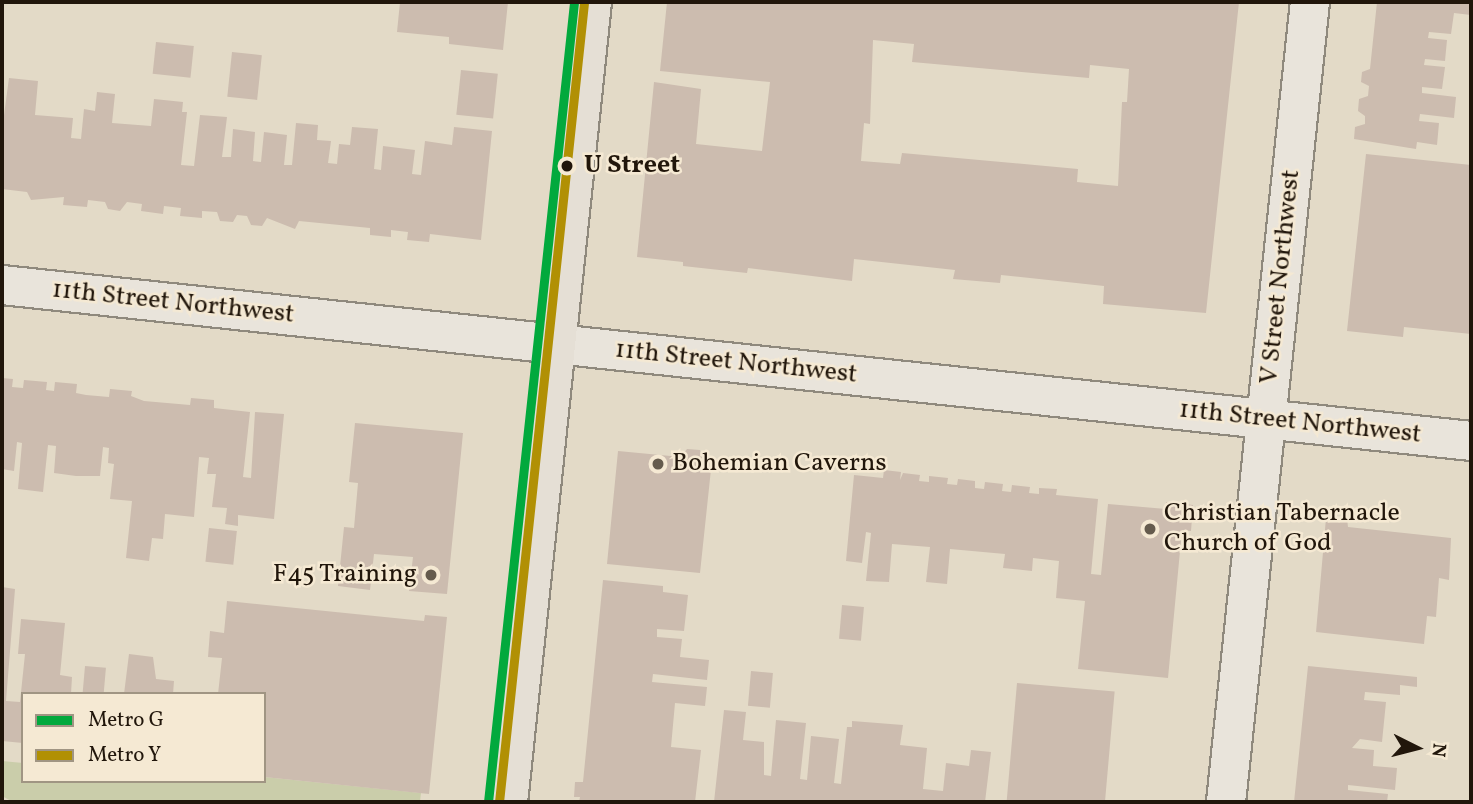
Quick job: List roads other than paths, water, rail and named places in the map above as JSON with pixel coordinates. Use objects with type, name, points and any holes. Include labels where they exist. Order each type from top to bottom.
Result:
[{"type":"main road","points":[[508,802],[592,2]]},
{"type":"street","name":"V Street Northwest","points":[[1226,802],[1310,2]]},
{"type":"street","name":"11th Street Northwest","points":[[2,285],[1471,441]]},
{"type":"metro line","name":"G","points":[[488,802],[574,2]]},
{"type":"metro line","name":"Y","points":[[499,802],[584,3]]},
{"type":"place","name":"U Street","points":[[567,166]]},
{"type":"place","name":"Bohemian Caverns","points":[[658,464]]},
{"type":"place","name":"Christian Tabernacle Church of God","points":[[1150,529]]},
{"type":"place","name":"F45 Training","points":[[431,575]]}]
